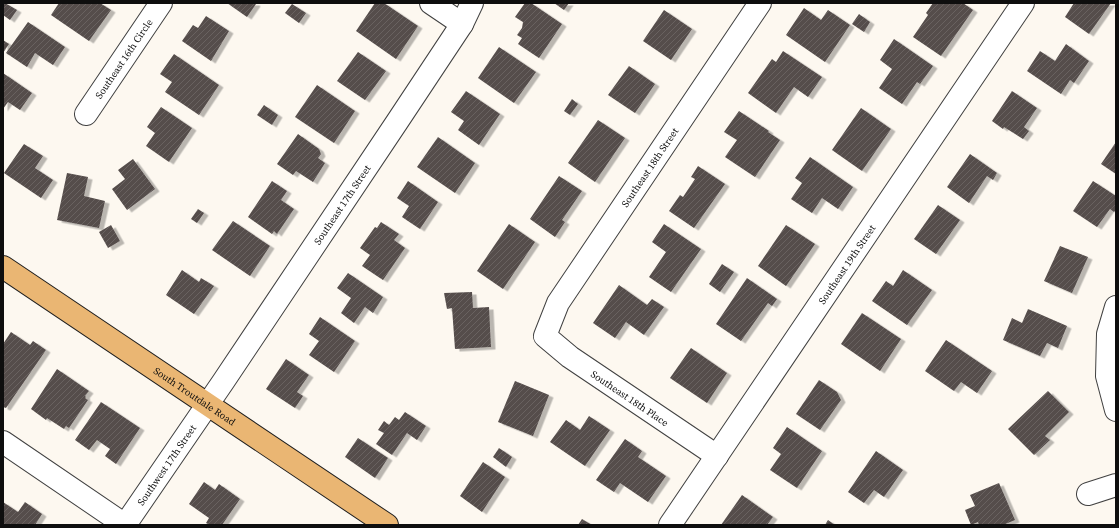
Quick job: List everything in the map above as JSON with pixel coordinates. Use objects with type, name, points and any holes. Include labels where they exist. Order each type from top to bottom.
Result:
[{"type":"main road","name":"South Troutdale Road","points":[[3,267],[386,525]]},
{"type":"street","name":"Southeast 16th Circle","points":[[86,114],[161,3]]},
{"type":"street","points":[[431,3],[462,24]]},
{"type":"street","name":"Southeast 17th Street","points":[[208,405],[462,24],[472,3]]},
{"type":"street","name":"Southeast 18th Street","points":[[545,336],[558,303],[760,3]]},
{"type":"street","name":"Southeast 19th Street","points":[[670,525],[1023,3]]},
{"type":"street","points":[[1116,307],[1108,334],[1107,376],[1116,410]]},
{"type":"street","name":"Southeast 18th Place","points":[[545,336],[570,358],[717,456]]},
{"type":"street","name":"Southwest 17th Street","points":[[125,525],[208,405]]},
{"type":"street","points":[[3,442],[125,525]]},
{"type":"street","points":[[1088,494],[1116,485]]},
{"type":"building","points":[[5,3],[17,10],[10,20],[3,15],[3,6]]},
{"type":"building","points":[[59,3],[100,3],[111,10],[89,41],[51,15]]},
{"type":"building","points":[[227,3],[255,3],[256,4],[247,17]]},
{"type":"building","points":[[375,3],[384,3],[418,26],[396,59],[356,31]]},
{"type":"building","points":[[525,3],[531,3],[562,24],[539,58],[518,44],[522,38],[517,35],[522,28],[523,22],[515,17]]},
{"type":"building","points":[[554,3],[569,3],[564,10]]},
{"type":"building","points":[[933,3],[963,3],[973,10],[941,56],[913,37],[928,15],[926,13]]},
{"type":"building","points":[[1074,3],[1111,3],[1089,34],[1065,17]]},
{"type":"building","points":[[292,4],[306,13],[299,23],[285,13]]},
{"type":"building","points":[[804,8],[821,20],[828,10],[850,25],[825,62],[786,35]]},
{"type":"building","points":[[664,10],[692,29],[671,60],[643,41]]},
{"type":"building","points":[[859,14],[870,22],[864,32],[852,24]]},
{"type":"building","points":[[206,16],[229,31],[211,61],[182,41],[193,25],[198,28]]},
{"type":"building","points":[[28,22],[65,47],[53,65],[35,53],[27,67],[6,53]]},
{"type":"building","points":[[894,39],[933,66],[920,84],[917,82],[902,104],[879,88],[892,69],[880,60]]},
{"type":"building","points":[[3,40],[9,44],[3,53]]},
{"type":"building","points":[[1066,44],[1089,61],[1074,83],[1070,80],[1061,94],[1027,71],[1040,51],[1055,61]]},
{"type":"building","points":[[499,47],[536,72],[514,103],[478,78]]},
{"type":"building","points":[[783,51],[822,77],[808,97],[794,87],[776,113],[748,93],[772,59],[776,62]]},
{"type":"building","points":[[358,52],[386,71],[365,100],[337,81]]},
{"type":"building","points":[[174,54],[219,85],[199,115],[165,92],[172,82],[160,74]]},
{"type":"building","points":[[629,66],[655,84],[635,113],[608,95]]},
{"type":"building","points":[[3,73],[32,93],[20,110],[8,102],[3,109]]},
{"type":"building","points":[[317,85],[355,111],[334,143],[295,117]]},
{"type":"building","points":[[466,91],[500,114],[479,145],[458,130],[464,121],[451,112]]},
{"type":"building","points":[[1012,91],[1037,108],[1024,127],[1029,131],[1023,139],[1004,127],[1003,129],[992,121]]},
{"type":"building","points":[[572,99],[578,104],[570,115],[564,111]]},
{"type":"building","points":[[264,105],[278,115],[272,125],[257,115]]},
{"type":"building","points":[[161,107],[192,128],[169,162],[146,146],[155,133],[147,127]]},
{"type":"building","points":[[861,108],[891,129],[862,171],[832,150]]},
{"type":"building","points":[[739,111],[780,140],[755,177],[725,157],[737,140],[724,132]]},
{"type":"building","points":[[598,120],[625,138],[595,182],[568,163]]},
{"type":"building","points":[[298,134],[319,149],[321,154],[318,158],[325,163],[313,182],[296,171],[293,175],[277,164]]},
{"type":"building","points":[[438,137],[475,163],[455,193],[417,167]]},
{"type":"building","points":[[1116,142],[1116,174],[1101,164]]},
{"type":"building","points":[[24,144],[43,156],[35,168],[53,180],[41,198],[4,173]]},
{"type":"building","points":[[970,154],[997,173],[993,180],[987,176],[969,203],[947,187]]},
{"type":"building","points":[[810,157],[853,187],[838,209],[822,198],[812,213],[791,199],[802,183],[795,178]]},
{"type":"building","points":[[133,159],[155,189],[127,210],[112,189],[125,179],[118,170]]},
{"type":"building","points":[[698,166],[725,184],[694,228],[669,211],[680,195],[683,197],[695,179],[691,177]]},
{"type":"building","points":[[67,173],[88,177],[84,196],[105,201],[99,228],[57,220]]},
{"type":"building","points":[[559,176],[582,191],[562,220],[565,222],[555,237],[530,219]]},
{"type":"building","points":[[272,181],[287,191],[281,200],[294,209],[277,234],[274,231],[272,234],[248,217]]},
{"type":"building","points":[[408,181],[438,202],[420,229],[402,217],[409,206],[397,198]]},
{"type":"building","points":[[1093,181],[1116,196],[1116,210],[1114,212],[1110,209],[1097,227],[1073,211]]},
{"type":"building","points":[[938,205],[960,220],[936,254],[914,239]]},
{"type":"building","points":[[198,209],[204,213],[197,223],[191,219]]},
{"type":"building","points":[[233,221],[270,246],[250,276],[212,250]]},
{"type":"building","points":[[381,222],[399,234],[394,240],[405,248],[383,280],[362,266],[370,255],[360,248],[375,227],[377,228]]},
{"type":"building","points":[[509,224],[535,242],[503,289],[477,271]]},
{"type":"building","points":[[664,224],[701,249],[671,292],[649,277],[666,252],[652,242]]},
{"type":"building","points":[[111,225],[120,241],[108,248],[99,232]]},
{"type":"building","points":[[786,225],[815,244],[786,286],[758,266]]},
{"type":"building","points":[[1060,246],[1088,257],[1072,293],[1044,281]]},
{"type":"building","points":[[722,264],[734,272],[720,292],[709,284]]},
{"type":"building","points":[[182,270],[199,282],[201,278],[214,286],[194,314],[166,295]]},
{"type":"building","points":[[903,270],[932,290],[907,325],[872,301],[886,281],[893,286]]},
{"type":"building","points":[[348,273],[383,297],[373,313],[365,307],[354,323],[341,313],[351,298],[337,288]]},
{"type":"building","points":[[747,278],[777,299],[772,306],[768,303],[741,341],[716,324]]},
{"type":"building","points":[[619,285],[647,305],[652,299],[664,307],[644,335],[626,322],[615,338],[593,323]]},
{"type":"building","points":[[472,292],[473,308],[489,307],[491,347],[455,349],[452,308],[447,309],[444,293]]},
{"type":"building","points":[[1028,309],[1067,326],[1058,348],[1047,343],[1040,356],[1003,340],[1012,318],[1022,323]]},
{"type":"building","points":[[862,313],[901,339],[880,371],[841,344]]},
{"type":"building","points":[[320,317],[355,341],[334,372],[309,355],[319,341],[309,334]]},
{"type":"building","points":[[11,332],[30,345],[33,341],[46,350],[6,408],[3,407],[3,344]]},
{"type":"building","points":[[946,340],[992,371],[977,393],[961,382],[954,391],[925,371]]},
{"type":"building","points":[[691,348],[727,373],[707,403],[670,378]]},
{"type":"building","points":[[286,359],[309,375],[297,392],[303,396],[295,408],[266,389]]},
{"type":"building","points":[[57,369],[89,391],[85,396],[88,400],[69,428],[66,426],[64,429],[47,418],[46,420],[31,409]]},
{"type":"building","points":[[819,380],[837,392],[841,400],[820,430],[796,414]]},
{"type":"building","points":[[515,381],[549,395],[533,436],[498,422]]},
{"type":"building","points":[[1048,391],[1069,412],[1045,436],[1050,440],[1034,455],[1008,429]]},
{"type":"building","points":[[101,402],[140,428],[116,464],[105,456],[110,449],[97,440],[89,450],[75,440]]},
{"type":"building","points":[[405,412],[426,426],[417,440],[407,433],[392,455],[376,444],[384,433],[378,430],[384,421],[389,425],[395,417],[399,420]]},
{"type":"building","points":[[589,416],[610,430],[585,466],[550,442],[566,420],[580,430]]},
{"type":"building","points":[[787,427],[822,451],[797,488],[770,470],[781,454],[773,448]]},
{"type":"building","points":[[358,438],[388,458],[375,478],[345,457]]},
{"type":"building","points":[[625,439],[642,451],[638,457],[666,476],[648,502],[620,483],[614,492],[596,480]]},
{"type":"building","points":[[499,448],[512,457],[506,467],[493,457]]},
{"type":"building","points":[[876,451],[903,470],[884,497],[874,490],[864,503],[848,492]]},
{"type":"building","points":[[483,462],[505,477],[482,512],[460,496]]},
{"type":"building","points":[[204,482],[215,490],[219,484],[240,499],[222,525],[210,525],[206,523],[209,518],[189,504]]},
{"type":"building","points":[[999,483],[1015,520],[1003,525],[979,525],[978,522],[971,525],[965,510],[975,506],[970,495]]},
{"type":"building","points":[[742,495],[773,517],[767,525],[721,525]]},
{"type":"building","points":[[3,502],[18,512],[25,502],[42,514],[35,525],[3,525]]},
{"type":"building","points":[[582,519],[592,525],[578,525]]},
{"type":"building","points":[[828,520],[835,525],[825,525]]}]
